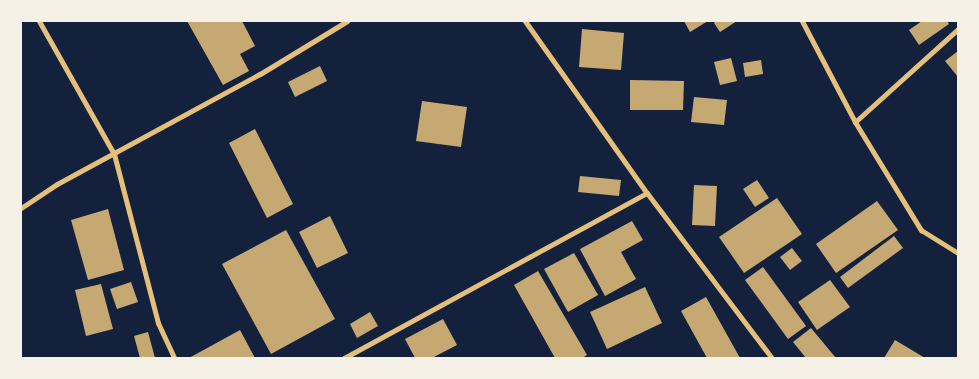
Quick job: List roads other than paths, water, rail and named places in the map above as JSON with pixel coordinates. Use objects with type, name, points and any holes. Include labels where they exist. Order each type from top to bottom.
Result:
[{"type":"street","points":[[38,21],[114,154],[158,323],[174,358]]},
{"type":"street","points":[[21,208],[114,154],[260,74],[347,21]]},
{"type":"street","points":[[526,21],[647,194],[772,358]]},
{"type":"street","points":[[802,21],[854,122],[921,230],[958,253]]},
{"type":"street","points":[[854,122],[958,29]]},
{"type":"street","points":[[344,358],[647,194]]}]
